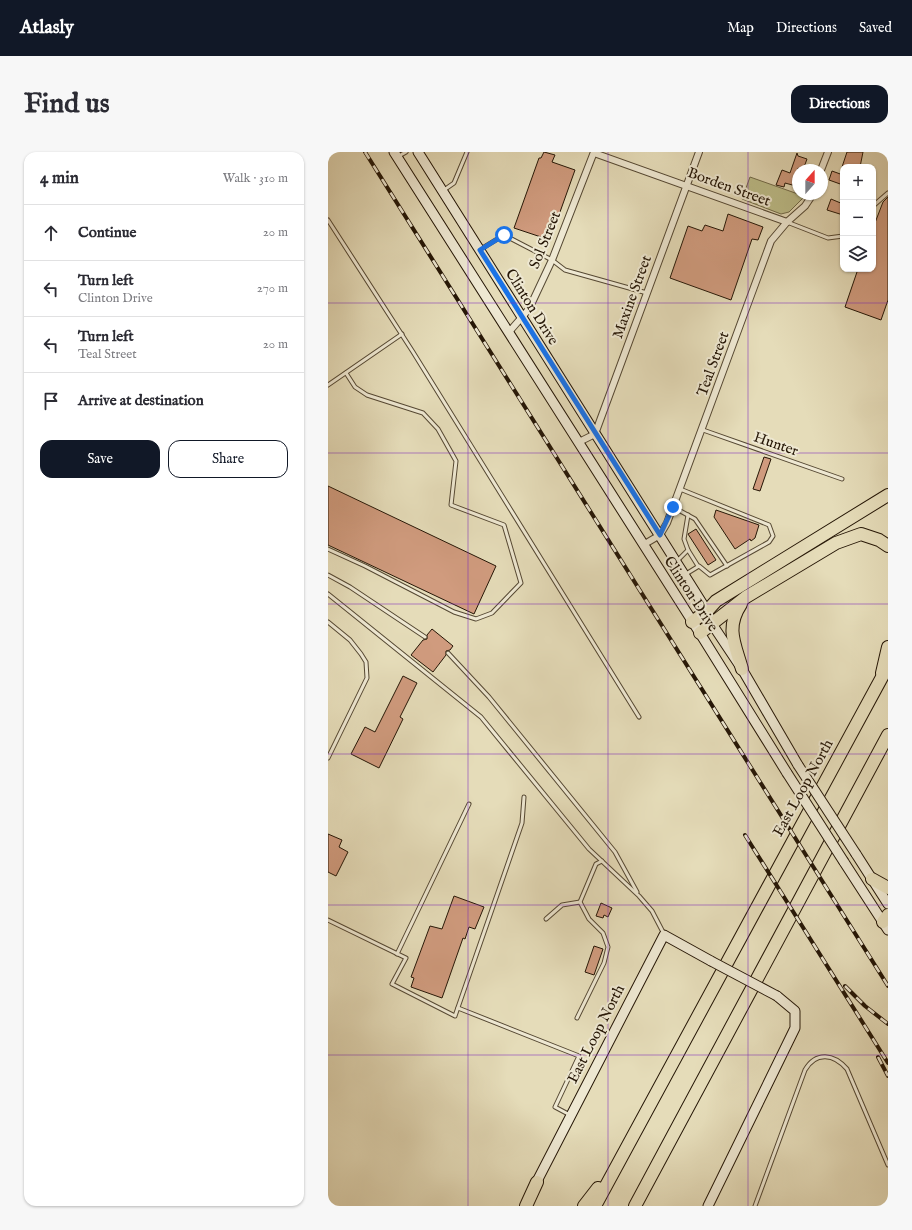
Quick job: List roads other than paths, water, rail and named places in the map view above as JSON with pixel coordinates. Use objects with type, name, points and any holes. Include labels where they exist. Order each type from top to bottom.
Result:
[{"type":"highway","points":[[692,622],[716,602],[888,495]]},
{"type":"highway","points":[[700,632],[746,597],[836,543],[861,534],[879,540],[888,546]]},
{"type":"highway","points":[[742,669],[731,630],[734,614],[746,597]]},
{"type":"highway","points":[[880,682],[888,647]]},
{"type":"highway","name":"East Loop North","points":[[595,1206],[888,666]]},
{"type":"highway","points":[[635,1206],[888,735]]},
{"type":"highway","points":[[862,781],[888,747]]},
{"type":"highway","points":[[872,879],[888,888]]},
{"type":"highway","points":[[584,1206],[622,1154]]},
{"type":"highway","points":[[526,1206],[537,1182]]},
{"type":"main road","name":"Clinton Drive","points":[[418,152],[660,535],[707,611],[712,624],[742,669],[798,765],[888,904]]},
{"type":"main road","name":"Clinton Drive","points":[[396,155],[692,622],[700,632],[787,773],[844,862],[887,922]]},
{"type":"main road","points":[[664,935],[777,996],[795,1011],[795,1028],[708,1206]]},
{"type":"main road","name":"East Loop North","points":[[520,1206],[537,1182],[664,935]]},
{"type":"street","name":"Borden Street","points":[[592,152],[786,222]]},
{"type":"street","name":"Sol Street","points":[[509,332],[529,309],[552,260],[592,152]]},
{"type":"street","name":"Maxine Street","points":[[595,434],[699,152]]},
{"type":"street","points":[[823,164],[828,152]]},
{"type":"street","name":"Teal Street","points":[[660,535],[680,489],[771,241],[786,222],[801,210],[808,200]]},
{"type":"street","points":[[579,442],[595,434]]},
{"type":"street","points":[[643,545],[660,535]]},
{"type":"lane","points":[[396,155],[406,152]]},
{"type":"lane","points":[[443,191],[454,183],[467,152]]},
{"type":"lane","points":[[876,203],[888,193]]},
{"type":"lane","points":[[328,220],[402,334],[639,717]]},
{"type":"lane","points":[[786,222],[828,238],[840,236]]},
{"type":"lane","points":[[480,250],[504,235],[552,260],[565,270],[647,293]]},
{"type":"lane","points":[[328,385],[402,334]]},
{"type":"lane","points":[[328,549],[366,566],[454,612],[476,619],[492,613],[521,583],[504,525],[451,505],[456,461],[438,429],[423,414],[367,395],[355,387],[346,373]]},
{"type":"lane","name":"Hunter","points":[[702,430],[842,479]]},
{"type":"lane","points":[[680,489],[769,525],[772,536],[769,542],[710,575],[698,566],[688,550],[684,539],[688,515]]},
{"type":"lane","points":[[673,507],[696,519],[727,566]]},
{"type":"lane","points":[[676,561],[688,550]]},
{"type":"lane","points":[[684,575],[698,566]]},
{"type":"lane","points":[[328,575],[350,587],[425,637]]},
{"type":"lane","points":[[328,594],[482,717],[589,849],[639,896],[652,911],[664,935]]},
{"type":"lane","points":[[328,622],[350,640],[362,654],[367,669],[367,678],[328,758]]},
{"type":"lane","points":[[448,653],[489,697],[615,852],[639,896]]},
{"type":"lane","points":[[328,920],[406,958],[392,984],[455,1016],[522,823],[524,797]]},
{"type":"lane","points":[[397,954],[469,804]]},
{"type":"lane","points":[[580,902],[596,864],[602,861]]},
{"type":"lane","points":[[546,919],[562,905],[580,902]]},
{"type":"lane","points":[[577,1018],[604,963],[608,947],[603,933],[589,919],[580,902]]},
{"type":"lane","points":[[458,1008],[579,1056],[555,1107],[572,1116]]},
{"type":"lane","points":[[755,1206],[805,1070],[815,1058],[823,1056],[841,1062],[846,1070],[888,1165]]},
{"type":"railway","points":[[365,152],[888,986]]},
{"type":"railway","points":[[745,835],[888,1063]]},
{"type":"railway","points":[[845,986],[865,1006],[888,1024]]},
{"type":"railway","points":[[878,1057],[888,1076]]}]
